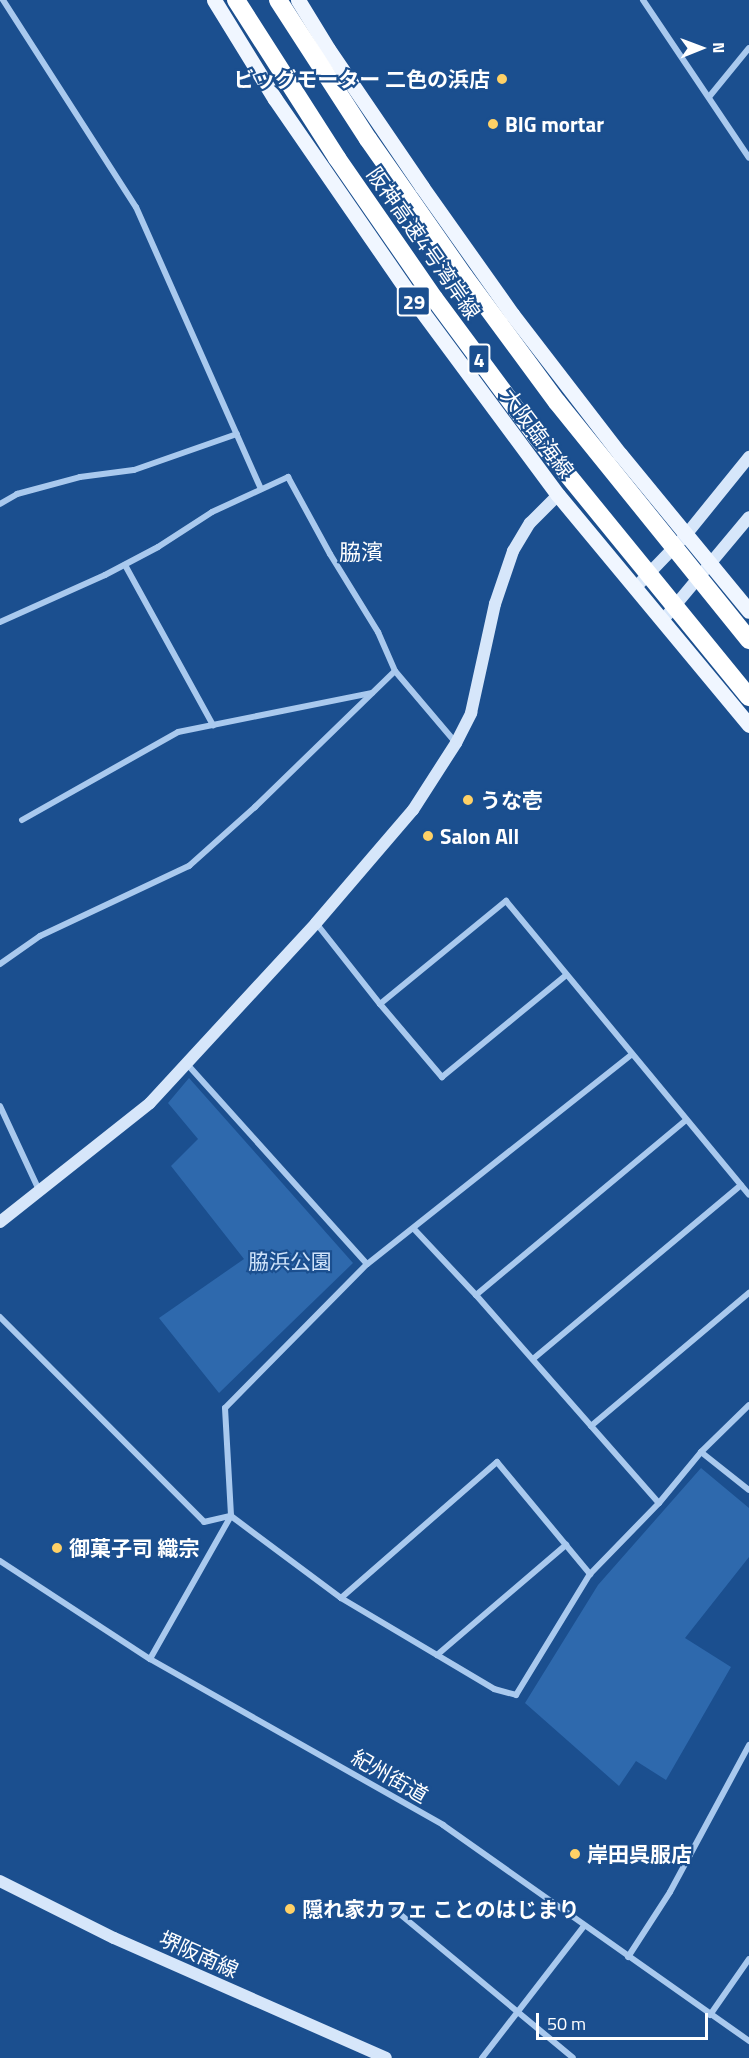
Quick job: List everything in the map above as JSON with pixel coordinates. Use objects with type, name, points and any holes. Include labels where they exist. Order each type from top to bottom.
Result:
[{"type":"highway","name":"阪神高速4号湾岸線","points":[[236,0],[337,158],[468,344],[543,445],[749,697]]},
{"type":"highway","name":"阪神高速4号湾岸線","points":[[278,0],[368,140],[470,285],[579,429],[749,640]]},
{"type":"main road","name":"大阪臨海線","points":[[214,0],[274,99],[411,297],[558,495],[749,725]]},
{"type":"main road","points":[[298,0],[328,50],[512,314],[686,536],[749,612]]},
{"type":"street","points":[[3,0],[135,207],[261,489]]},
{"type":"street","points":[[643,0],[749,158]]},
{"type":"street","points":[[709,97],[749,48]]},
{"type":"street","points":[[0,504],[17,494],[80,477],[134,470],[237,434]]},
{"type":"street","points":[[635,588],[686,536],[749,457]]},
{"type":"street","points":[[0,622],[125,565],[212,512],[288,477],[330,554],[378,632],[395,671],[456,743]]},
{"type":"street","points":[[0,1222],[150,1103],[316,923],[413,810],[456,743],[471,713],[495,604],[513,551],[530,523],[558,495]]},
{"type":"street","points":[[663,620],[749,517]]},
{"type":"street","points":[[125,565],[213,725]]},
{"type":"street","points":[[0,964],[40,936],[189,866],[255,807],[395,671]]},
{"type":"street","points":[[22,820],[178,732],[374,692]]},
{"type":"street","points":[[380,1004],[506,901],[749,1195]]},
{"type":"street","points":[[316,923],[442,1077],[566,975]]},
{"type":"street","points":[[150,1659],[231,1516],[225,1408],[367,1264],[631,1055]]},
{"type":"street","points":[[187,1064],[367,1264]]},
{"type":"street","points":[[0,1106],[40,1192]]},
{"type":"street","points":[[476,1295],[686,1120]]},
{"type":"street","points":[[533,1359],[741,1185]]},
{"type":"street","points":[[414,1229],[476,1295],[659,1503]]},
{"type":"street","points":[[591,1426],[749,1293]]},
{"type":"street","points":[[0,1317],[204,1521],[231,1516],[340,1598],[494,1689],[516,1695],[590,1574],[659,1503],[701,1452],[749,1406]]},
{"type":"street","points":[[701,1452],[749,1490]]},
{"type":"street","points":[[340,1598],[497,1462],[590,1574]]},
{"type":"street","points":[[437,1655],[566,1545]]},
{"type":"street","name":"紀州街道","points":[[0,1561],[150,1659],[443,1825],[749,2041]]},
{"type":"street","points":[[628,1957],[670,1892],[749,1745]]},
{"type":"street","name":"堺阪南線","points":[[0,1881],[114,1938],[386,2058]]},
{"type":"street","points":[[395,1910],[573,2058]]},
{"type":"street","points":[[482,2058],[584,1926]]},
{"type":"street","points":[[710,2015],[749,1959]]},
{"type":"green space","name":"脇浜公園","points":[[189,1078],[353,1263],[219,1393],[159,1318],[244,1259],[171,1166],[198,1139],[168,1103]]},
{"type":"green space","points":[[701,1468],[749,1508],[749,1557],[685,1638],[731,1667],[666,1780],[636,1761],[619,1786],[525,1703],[598,1585]]},
{"type":"place","name":"ビッグモーター 二色の浜店","points":[[502,79]]},
{"type":"place","name":"BIG mortar","points":[[493,124]]},
{"type":"place","name":"うな壱","points":[[468,800]]},
{"type":"place","name":"Salon All","points":[[428,836]]},
{"type":"place","name":"御菓子司 織宗","points":[[57,1548]]},
{"type":"place","name":"岸田呉服店","points":[[575,1854]]},
{"type":"place","name":"隠れ家カフェ ことのはじまり","points":[[290,1909]]},
{"type":"district","name":"脇濱","points":[[361,553]]}]
